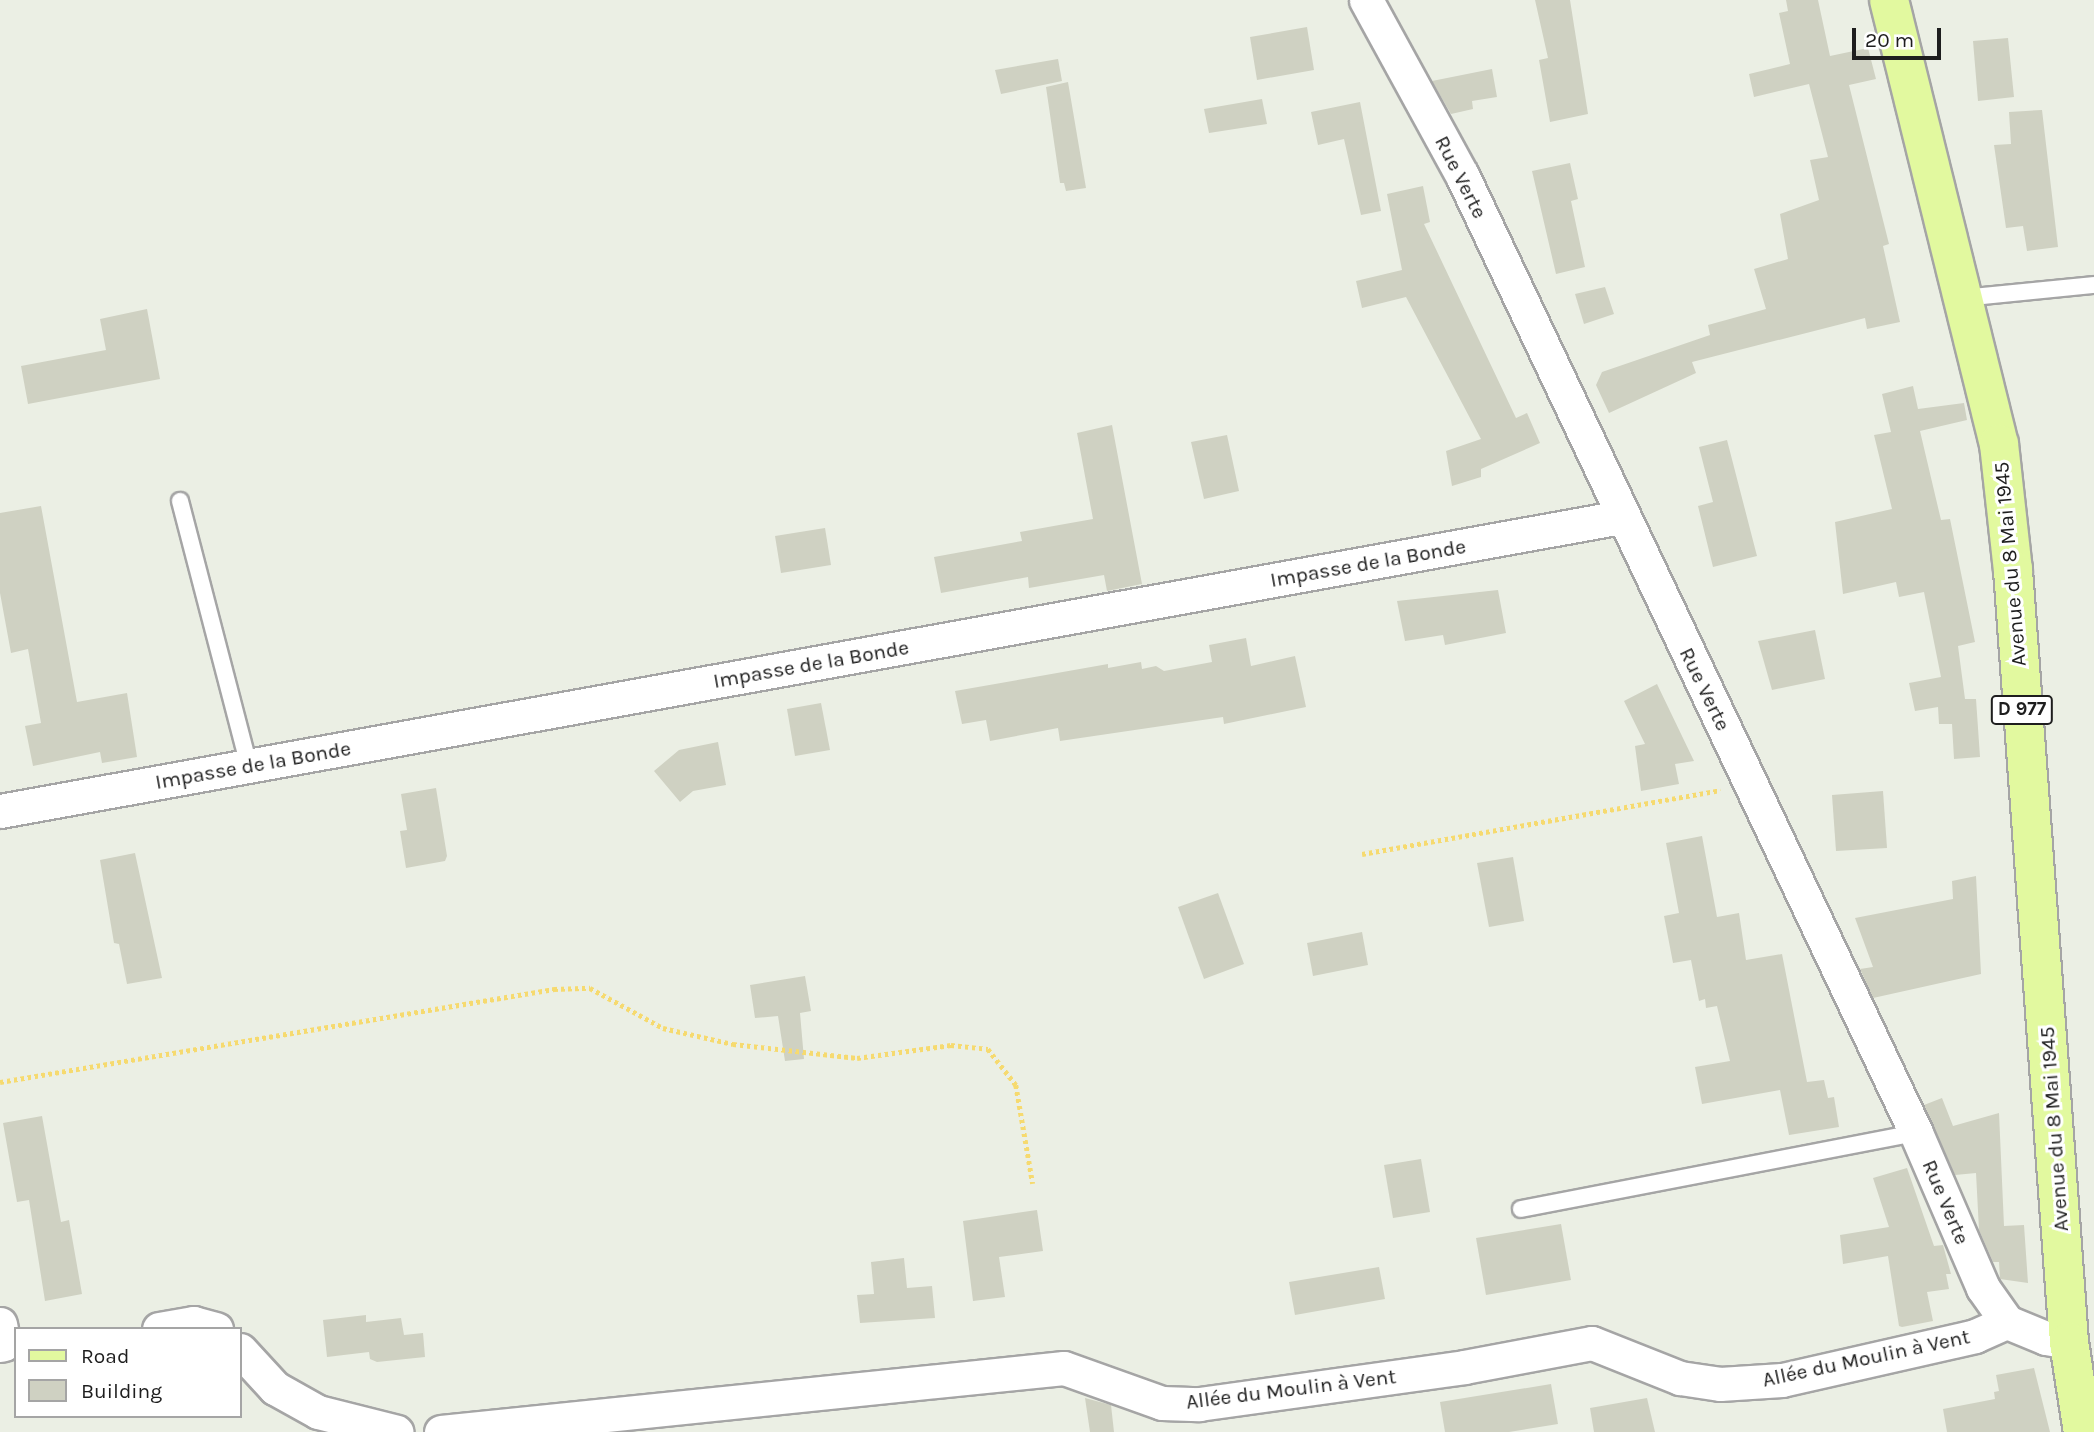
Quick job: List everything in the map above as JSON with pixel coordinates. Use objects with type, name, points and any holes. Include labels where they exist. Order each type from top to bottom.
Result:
[{"type":"main road","name":"Avenue du 8 Mai 1945","points":[[1889,0],[1999,444],[2013,570],[2069,1342],[2082,1432]]},
{"type":"street","name":"Rue Verte","points":[[1366,0],[1462,175],[1621,517],[1752,785],[1916,1133],[1983,1288],[2007,1322]]},
{"type":"street","name":"Impasse de la Bonde","points":[[0,811],[1621,517]]},
{"type":"street","points":[[2007,1322],[2046,1338],[2069,1342]]},
{"type":"street","name":"Allée du Moulin à Vent","points":[[462,1431],[1063,1368],[1162,1403],[1199,1404],[1464,1367],[1592,1343],[1680,1378],[1720,1384],[1782,1380],[1975,1336],[2007,1322]]},
{"type":"street","points":[[170,1327],[193,1323],[208,1327]]},
{"type":"street","points":[[242,1352],[275,1388],[318,1412],[397,1432]]},
{"type":"lane","points":[[1964,298],[2094,285]]},
{"type":"lane","points":[[180,501],[249,766]]},
{"type":"lane","points":[[1521,1209],[1916,1133]]},
{"type":"path","points":[[1362,854],[1752,785]]},
{"type":"path","points":[[0,1082],[554,989],[590,988],[663,1028],[733,1044],[857,1058],[951,1045],[988,1049],[1016,1085],[1033,1184]]},
{"type":"building","points":[[1535,0],[1570,0],[1588,114],[1550,122],[1539,60],[1548,58]]},
{"type":"building","points":[[1786,0],[1818,0],[1830,56],[1868,48],[1876,79],[1849,85],[1889,244],[1883,246],[1900,322],[1867,329],[1865,318],[1692,362],[1696,373],[1609,413],[1596,385],[1602,372],[1710,335],[1708,325],[1766,309],[1754,269],[1788,259],[1780,214],[1819,200],[1810,160],[1828,157],[1809,84],[1754,97],[1749,74],[1790,64],[1779,13],[1788,11]]},
{"type":"building","points":[[1307,27],[1314,70],[1257,80],[1250,37]]},
{"type":"building","points":[[2008,38],[2014,97],[1978,101],[1973,41]]},
{"type":"building","points":[[1058,59],[1062,81],[1001,94],[995,70]]},
{"type":"building","points":[[1492,69],[1497,97],[1472,101],[1473,109],[1451,114],[1432,81]]},
{"type":"building","points":[[1068,82],[1086,188],[1066,191],[1064,183],[1060,183],[1046,87]]},
{"type":"building","points":[[1262,99],[1267,124],[1209,133],[1204,109]]},
{"type":"building","points":[[1360,102],[1381,211],[1361,215],[1344,139],[1318,145],[1311,112]]},
{"type":"building","points":[[2042,110],[2058,247],[2027,251],[2023,226],[2006,228],[1994,145],[2011,144],[2009,112]]},
{"type":"building","points":[[1570,163],[1578,199],[1571,201],[1585,267],[1556,274],[1532,171]]},
{"type":"building","points":[[1423,186],[1430,222],[1424,224],[1516,418],[1527,413],[1540,443],[1481,469],[1481,477],[1452,486],[1446,451],[1481,439],[1406,297],[1362,308],[1356,281],[1402,270],[1387,194]]},
{"type":"building","points":[[1605,287],[1614,314],[1584,324],[1575,294]]},
{"type":"building","points":[[147,309],[160,379],[28,404],[21,366],[106,350],[100,319]]},
{"type":"building","points":[[1913,386],[1918,409],[1964,403],[1967,420],[1920,431],[1941,520],[1950,519],[1975,642],[1958,646],[1965,699],[1976,699],[1980,757],[1954,759],[1952,724],[1939,724],[1938,707],[1915,711],[1909,683],[1941,677],[1924,592],[1899,597],[1896,582],[1843,594],[1835,522],[1892,509],[1874,435],[1891,432],[1882,394]]},
{"type":"building","points":[[1112,425],[1142,584],[1107,591],[1104,575],[1029,588],[1028,577],[941,593],[934,557],[1022,541],[1020,532],[1093,519],[1077,433]]},
{"type":"building","points":[[1227,435],[1239,491],[1204,499],[1191,442]]},
{"type":"building","points":[[1727,440],[1757,556],[1713,567],[1698,506],[1713,502],[1699,447]]},
{"type":"building","points":[[41,506],[77,702],[127,693],[137,757],[102,763],[100,752],[33,766],[25,726],[41,723],[28,649],[11,653],[0,593],[0,513]]},
{"type":"building","points":[[825,528],[831,565],[781,573],[775,536]]},
{"type":"building","points":[[1498,590],[1506,633],[1445,645],[1443,635],[1405,641],[1397,601]]},
{"type":"building","points":[[1815,630],[1825,679],[1772,690],[1758,641]]},
{"type":"building","points":[[1246,638],[1251,666],[1295,656],[1306,707],[1224,724],[1223,717],[1060,741],[1058,728],[990,741],[986,720],[962,724],[955,691],[1108,664],[1108,668],[1141,662],[1142,669],[1156,666],[1164,671],[1212,662],[1209,645]]},
{"type":"building","points":[[1657,684],[1694,761],[1675,764],[1679,784],[1641,791],[1635,746],[1645,744],[1624,701]]},
{"type":"building","points":[[821,703],[830,750],[795,756],[787,709]]},
{"type":"building","points":[[718,742],[726,785],[693,791],[680,802],[654,771],[679,750]]},
{"type":"building","points":[[436,788],[447,856],[445,861],[406,868],[400,831],[407,830],[401,794]]},
{"type":"building","points":[[1883,791],[1887,848],[1836,851],[1832,795]]},
{"type":"building","points":[[1702,836],[1717,917],[1739,913],[1746,960],[1782,954],[1807,1082],[1824,1080],[1828,1098],[1834,1097],[1839,1127],[1789,1135],[1780,1090],[1702,1104],[1695,1067],[1730,1061],[1717,1006],[1706,1008],[1705,999],[1699,1001],[1691,960],[1673,963],[1664,916],[1679,913],[1666,843]]},
{"type":"building","points":[[135,853],[162,978],[127,984],[119,944],[114,943],[100,860]]},
{"type":"building","points":[[1513,857],[1524,921],[1489,927],[1477,863]]},
{"type":"building","points":[[1976,876],[1981,974],[1873,998],[1860,969],[1873,967],[1855,918],[1953,899],[1952,881]]},
{"type":"building","points":[[1218,893],[1244,964],[1204,979],[1178,907]]},
{"type":"building","points":[[1362,932],[1368,965],[1313,976],[1307,943]]},
{"type":"building","points":[[805,976],[811,1011],[800,1013],[804,1059],[785,1061],[778,1016],[755,1018],[750,985]]},
{"type":"building","points":[[1942,1098],[1953,1126],[1999,1113],[2004,1226],[2024,1225],[2028,1283],[2000,1279],[1999,1262],[1993,1262],[1979,1230],[1976,1173],[1955,1175],[1924,1105]]},
{"type":"building","points":[[42,1116],[61,1222],[69,1220],[82,1294],[45,1301],[29,1200],[17,1202],[3,1123]]},
{"type":"building","points":[[1421,1159],[1430,1212],[1393,1218],[1384,1165]]},
{"type":"building","points":[[1907,1168],[1934,1246],[1943,1245],[1951,1274],[1946,1274],[1949,1289],[1927,1292],[1933,1321],[1902,1327],[1899,1326],[1888,1256],[1843,1264],[1840,1235],[1889,1227],[1873,1178]]},
{"type":"building","points":[[1037,1210],[1043,1251],[999,1257],[1005,1297],[973,1301],[963,1221]]},
{"type":"building","points":[[1561,1224],[1571,1280],[1486,1295],[1476,1238]]},
{"type":"building","points":[[904,1258],[907,1288],[932,1286],[935,1318],[860,1323],[857,1295],[874,1294],[871,1262]]},
{"type":"building","points":[[1379,1267],[1385,1299],[1295,1315],[1289,1282]]},
{"type":"building","points":[[366,1315],[366,1322],[401,1318],[404,1335],[423,1333],[425,1357],[377,1362],[370,1359],[369,1352],[327,1357],[323,1320]]},
{"type":"building","points":[[2034,1368],[2050,1432],[1947,1432],[1943,1409],[1995,1399],[1994,1392],[1999,1391],[1996,1375]]},
{"type":"building","points":[[1551,1384],[1558,1424],[1509,1432],[1445,1432],[1440,1402]]},
{"type":"building","points":[[1085,1398],[1111,1405],[1114,1432],[1090,1432]]},
{"type":"building","points":[[1647,1398],[1655,1432],[1594,1432],[1590,1408]]}]
